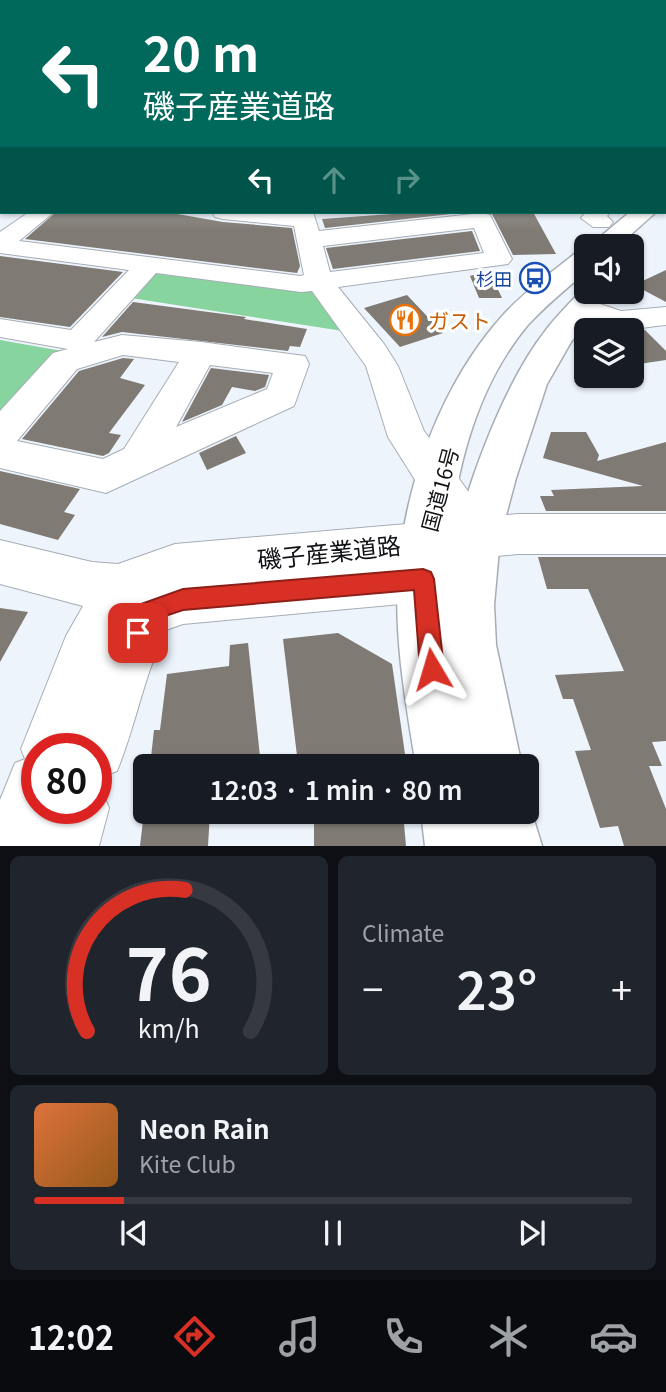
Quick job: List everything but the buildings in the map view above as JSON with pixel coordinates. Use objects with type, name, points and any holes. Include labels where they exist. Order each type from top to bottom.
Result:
[{"type":"highway","points":[[617,234],[642,214]]},
{"type":"highway","points":[[644,241],[666,218]]},
{"type":"highway","name":"国道16号","points":[[445,754],[429,645],[424,560],[438,481],[461,412],[488,356],[514,322],[574,269]]},
{"type":"highway","points":[[489,754],[469,645],[468,605],[477,538],[495,478],[529,384],[557,337],[586,304]]},
{"type":"highway","points":[[456,824],[459,846]]},
{"type":"highway","points":[[503,824],[508,846]]},
{"type":"street","points":[[0,244],[40,214]]},
{"type":"street","points":[[0,244],[301,284],[499,258],[482,220],[305,224],[237,214]]},
{"type":"street","points":[[305,224],[319,282],[377,358],[407,437],[477,538],[518,534],[666,534]]},
{"type":"street","points":[[77,256],[99,235]]},
{"type":"street","points":[[196,271],[211,249]]},
{"type":"street","points":[[0,328],[78,341],[149,265]]},
{"type":"street","points":[[595,304],[619,320],[653,317],[666,344]]},
{"type":"street","points":[[0,435],[65,361],[122,345],[293,364],[282,397],[106,476],[0,453]]},
{"type":"street","points":[[138,460],[201,352]]},
{"type":"street","name":"磯子産業道路","points":[[134,599],[183,600],[424,560],[477,538]]},
{"type":"street","points":[[0,562],[92,585],[134,599]]},
{"type":"street","points":[[56,733],[85,655],[134,599]]},
{"type":"street","points":[[101,733],[126,655],[134,599]]},
{"type":"street","points":[[14,846],[22,824]]},
{"type":"street","points":[[66,846],[73,824]]},
{"type":"green space","points":[[154,268],[312,288],[343,331],[131,298]]},
{"type":"green space","points":[[0,340],[68,352],[0,422]]},
{"type":"place","name":"杉田","points":[[535,278]]},
{"type":"place","name":"ガスト","points":[[405,320]]},
{"type":"route","points":[[138,633],[149,611],[183,600],[423,579],[432,669]]}]
